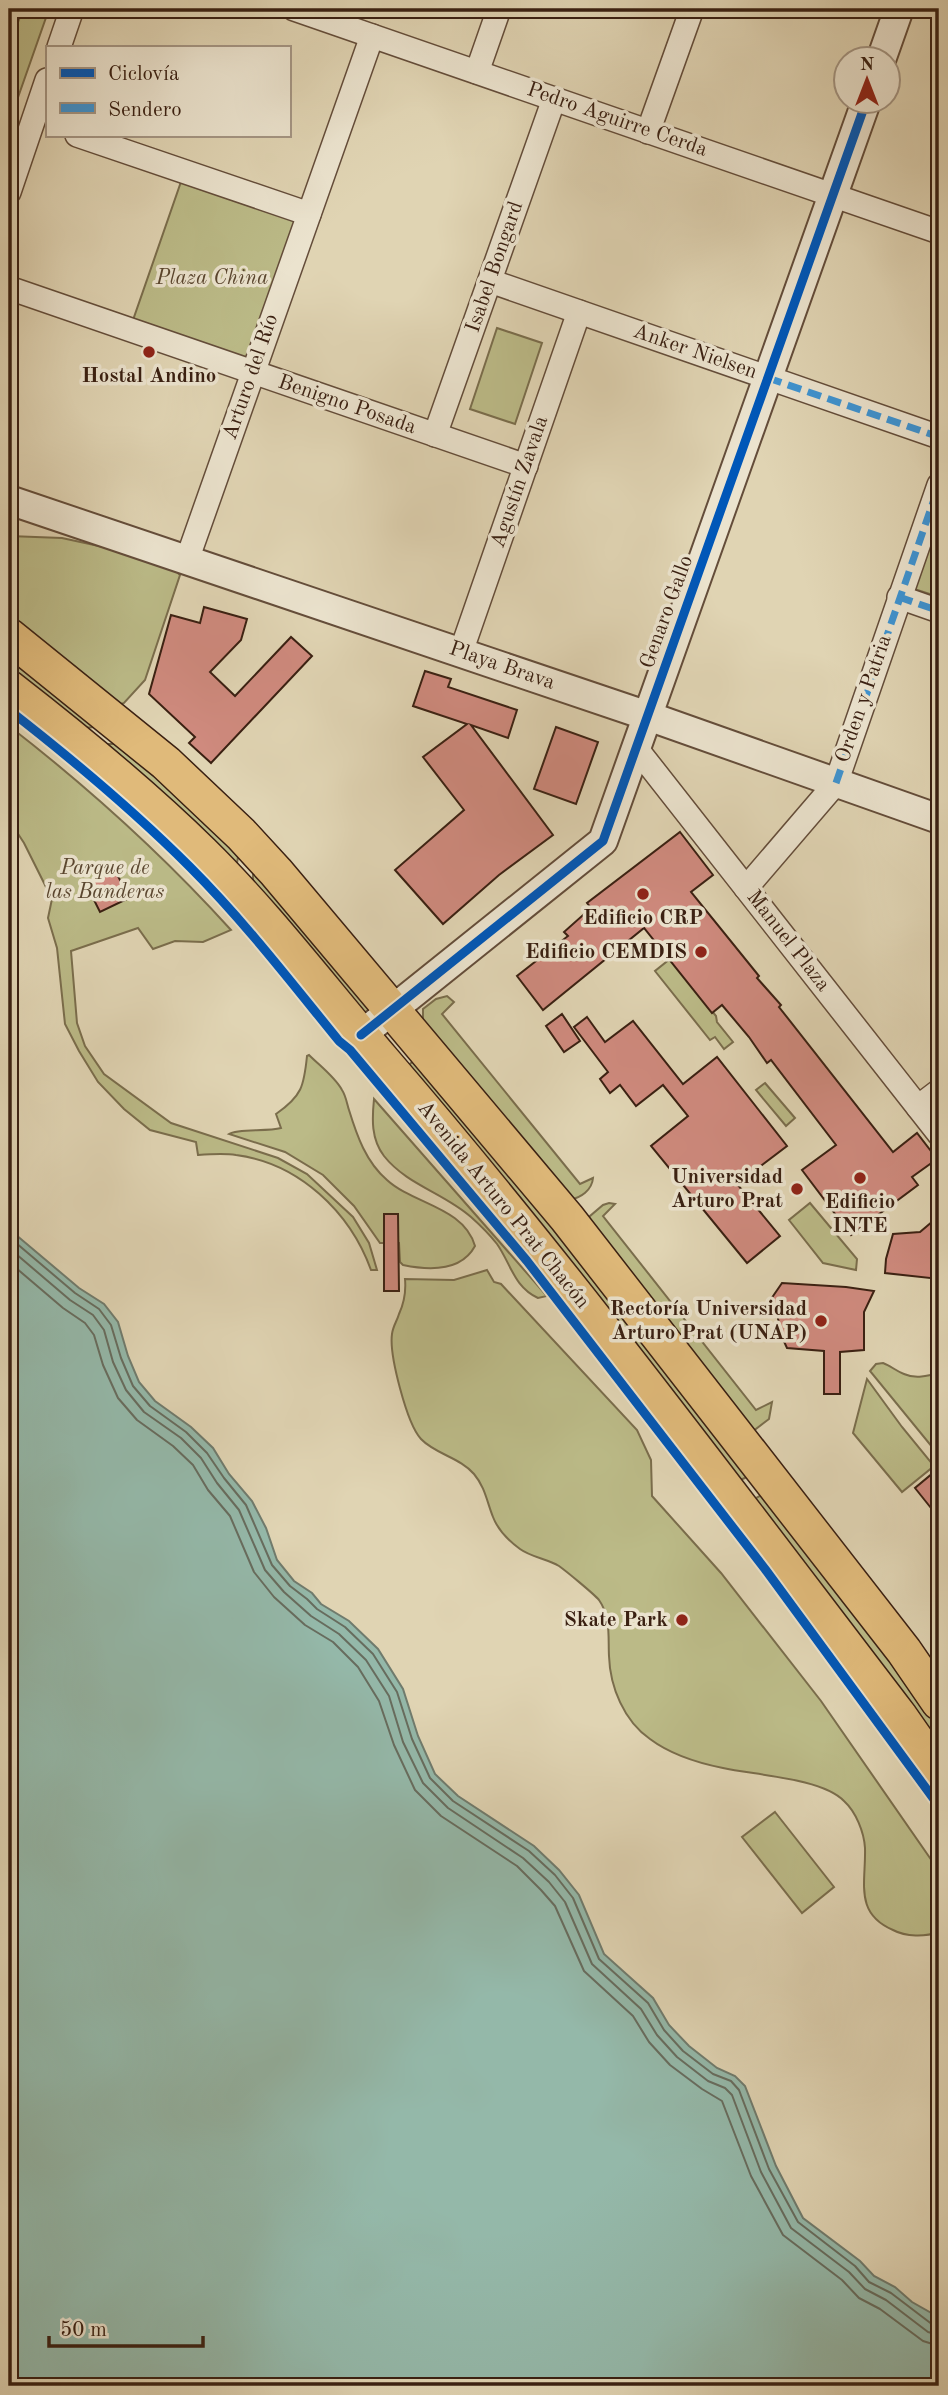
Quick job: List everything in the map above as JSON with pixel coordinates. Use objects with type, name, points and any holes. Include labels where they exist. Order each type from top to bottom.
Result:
[{"type":"main road","name":"Avenida Arturo Prat Chacón","points":[[9,636],[127,729],[204,798],[276,872],[576,1229],[895,1640],[939,1702]]},
{"type":"main road","name":"Avenida Arturo Prat Chacón","points":[[9,688],[68,733],[135,791],[201,853],[252,907],[473,1166],[579,1297],[900,1717],[939,1773]]},
{"type":"street","points":[[59,46],[72,9]]},
{"type":"street","name":"Pedro Aguirre Cerda","points":[[294,9],[939,232]]},
{"type":"street","points":[[477,72],[499,9]]},
{"type":"street","points":[[649,132],[692,9]]},
{"type":"street","points":[[886,46],[899,9]]},
{"type":"street","name":"Arturo del Río","points":[[187,560],[372,36]]},
{"type":"street","points":[[9,192],[40,122],[46,86]]},
{"type":"street","name":"Isabel Bongard","points":[[435,435],[554,99]]},
{"type":"street","name":"Genaro Gallo","points":[[361,1035],[603,841],[861,116]]},
{"type":"street","points":[[80,136],[309,214]]},
{"type":"street","name":"Anker Nielsen","points":[[490,281],[939,437]]},
{"type":"street","name":"Benigno Posada","points":[[9,288],[526,466]]},
{"type":"street","name":"Agustín Zavala","points":[[461,652],[579,312]]},
{"type":"street","name":"Orden y Patria","points":[[746,888],[836,783],[939,485]]},
{"type":"street","name":"Playa Brava","points":[[9,500],[648,716],[939,819]]},
{"type":"street","name":"Playa Brava","points":[[9,517],[64,518]]},
{"type":"street","points":[[899,597],[939,611]]},
{"type":"street","name":"Manuel Plaza","points":[[636,748],[939,1134]]},
{"type":"street","points":[[918,1107],[939,1091]]},
{"type":"green space","points":[[23,9],[49,9],[9,123],[9,46]]},
{"type":"green space","name":"Plaza China","points":[[183,176],[297,215],[246,362],[132,323]]},
{"type":"green space","points":[[497,328],[542,343],[515,424],[470,409]]},
{"type":"green space","points":[[939,507],[939,597],[911,588]]},
{"type":"green space","points":[[9,536],[62,538],[108,548],[175,570],[180,575],[145,680],[124,703],[116,706],[9,628]]},
{"type":"green space","points":[[9,652],[96,727],[82,728],[9,678]]},
{"type":"green space","name":"Parque de las Banderas","points":[[9,726],[68,773],[124,823],[179,875],[231,930],[203,942],[175,941],[153,949],[138,928],[71,951],[77,1023],[85,1046],[104,1074],[171,1123],[278,1158],[307,1174],[353,1217],[369,1243],[377,1270],[371,1270],[362,1249],[336,1210],[301,1180],[281,1168],[259,1160],[227,1154],[198,1155],[196,1142],[150,1130],[124,1109],[98,1082],[65,1024],[57,948],[48,918],[52,899],[24,843],[9,820]]},
{"type":"green space","points":[[99,744],[122,744],[239,851],[235,875]]},
{"type":"green space","points":[[253,871],[377,1005],[363,1016],[253,891]]},
{"type":"green space","points":[[670,959],[716,1016],[717,1022],[733,1042],[724,1049],[715,1037],[710,1040],[655,971]]},
{"type":"green space","points":[[447,996],[454,1002],[442,1014],[580,1184],[593,1178],[591,1186],[582,1195],[569,1200],[423,1021],[423,1009],[436,999]]},
{"type":"green space","points":[[309,1055],[339,1085],[363,1148],[380,1173],[398,1188],[449,1214],[469,1233],[475,1246],[461,1261],[433,1268],[403,1265],[400,1262],[399,1243],[380,1243],[354,1206],[323,1175],[285,1152],[229,1134],[281,1128],[276,1114],[291,1102],[300,1090]]},
{"type":"green space","points":[[418,1056],[747,1477],[738,1481],[408,1066]]},
{"type":"green space","points":[[765,1083],[795,1118],[786,1126],[756,1090]]},
{"type":"green space","points":[[374,1099],[547,1296],[538,1298],[523,1288],[497,1244],[471,1217],[415,1182],[384,1156],[375,1136]]},
{"type":"green space","points":[[609,1203],[615,1204],[603,1216],[756,1410],[772,1402],[769,1419],[748,1435],[583,1222]]},
{"type":"green space","points":[[810,1203],[857,1259],[856,1270],[823,1263],[789,1220]]},
{"type":"green space","name":"Skate Park","points":[[487,1270],[494,1282],[501,1284],[637,1430],[651,1460],[652,1496],[721,1573],[821,1701],[939,1871],[939,1932],[904,1934],[881,1923],[872,1915],[865,1896],[865,1848],[861,1829],[856,1816],[834,1793],[787,1778],[694,1761],[666,1749],[641,1732],[626,1713],[612,1680],[607,1620],[599,1600],[559,1566],[524,1552],[512,1542],[495,1522],[483,1489],[474,1474],[421,1439],[405,1405],[392,1344],[393,1331],[405,1292],[405,1279],[454,1280]]},
{"type":"green space","points":[[883,1363],[913,1376],[939,1373],[937,1453],[870,1371],[876,1364]]},
{"type":"green space","points":[[867,1379],[934,1466],[902,1492],[853,1433]]},
{"type":"green space","points":[[767,1492],[836,1580],[939,1721],[939,1754],[752,1503]]},
{"type":"green space","points":[[775,1812],[834,1887],[802,1913],[742,1837]]},
{"type":"water","points":[[9,1229],[79,1288],[104,1304],[118,1322],[139,1382],[155,1401],[191,1427],[213,1448],[229,1474],[252,1501],[266,1528],[277,1560],[294,1581],[312,1593],[321,1604],[349,1621],[378,1649],[403,1689],[418,1736],[435,1774],[458,1796],[534,1846],[559,1870],[579,1895],[604,1954],[653,1998],[669,2025],[689,2046],[717,2068],[735,2076],[745,2086],[776,2166],[803,2218],[860,2261],[874,2276],[895,2287],[912,2302],[933,2314],[939,2323],[939,2386],[9,2386]]},
{"type":"building","points":[[204,607],[247,619],[241,640],[210,672],[235,696],[291,637],[312,656],[211,763],[189,743],[195,737],[149,694],[171,615],[200,623]]},
{"type":"building","points":[[425,671],[451,679],[448,687],[517,710],[508,738],[471,725],[553,835],[499,875],[443,924],[395,870],[464,810],[423,757],[467,724],[413,706]]},
{"type":"building","points":[[556,727],[598,742],[576,804],[534,789]]},
{"type":"building","points":[[680,832],[713,875],[691,892],[759,976],[757,978],[781,1005],[779,1007],[893,1152],[917,1133],[937,1159],[912,1177],[918,1185],[851,1235],[802,1170],[836,1145],[771,1060],[767,1063],[722,1005],[712,1013],[644,928],[543,1010],[517,976],[568,936],[564,932],[591,908],[587,903]]},
{"type":"building","points":[[115,870],[129,898],[100,912],[86,884]]},
{"type":"building","points":[[562,1014],[580,1041],[564,1052],[546,1026]]},
{"type":"building","points":[[587,1017],[605,1042],[633,1021],[683,1084],[717,1057],[787,1146],[737,1184],[780,1236],[747,1263],[651,1146],[688,1116],[663,1085],[636,1106],[620,1085],[610,1093],[600,1079],[608,1072],[574,1027]]},
{"type":"building","points":[[384,1214],[398,1214],[399,1291],[384,1291]]},
{"type":"building","points":[[939,1216],[939,1279],[885,1273],[893,1234],[920,1232]]},
{"type":"building","name":"Rectoría Universidad Arturo Prat (UNAP)","points":[[782,1283],[874,1291],[864,1312],[864,1350],[840,1352],[840,1394],[824,1394],[824,1351],[787,1348],[771,1299]]},
{"type":"building","points":[[939,1468],[939,1518],[915,1488]]},
{"type":"marked path","points":[[768,378],[939,437]]},
{"type":"marked path","points":[[836,783],[939,485]]},
{"type":"marked path","points":[[899,597],[939,611]]},
{"type":"cycle path","points":[[361,1035],[603,841],[861,116]]},
{"type":"cycle path","points":[[9,710],[147,825],[190,867],[248,930],[339,1041],[350,1050],[527,1261],[765,1569],[939,1806]]},
{"type":"place","name":"Hostal Andino","points":[[149,352]]},
{"type":"place","name":"Edificio CRP","points":[[643,894]]},
{"type":"place","name":"Edificio CEMDIS","points":[[701,952]]},
{"type":"place","name":"Edificio INTE","points":[[860,1178]]},
{"type":"place","name":"Universidad Arturo Prat","points":[[797,1189]]},
{"type":"place","name":"Rectoría Universidad Arturo Prat (UNAP)","points":[[821,1321]]},
{"type":"place","name":"Skate Park","points":[[682,1620]]}]
